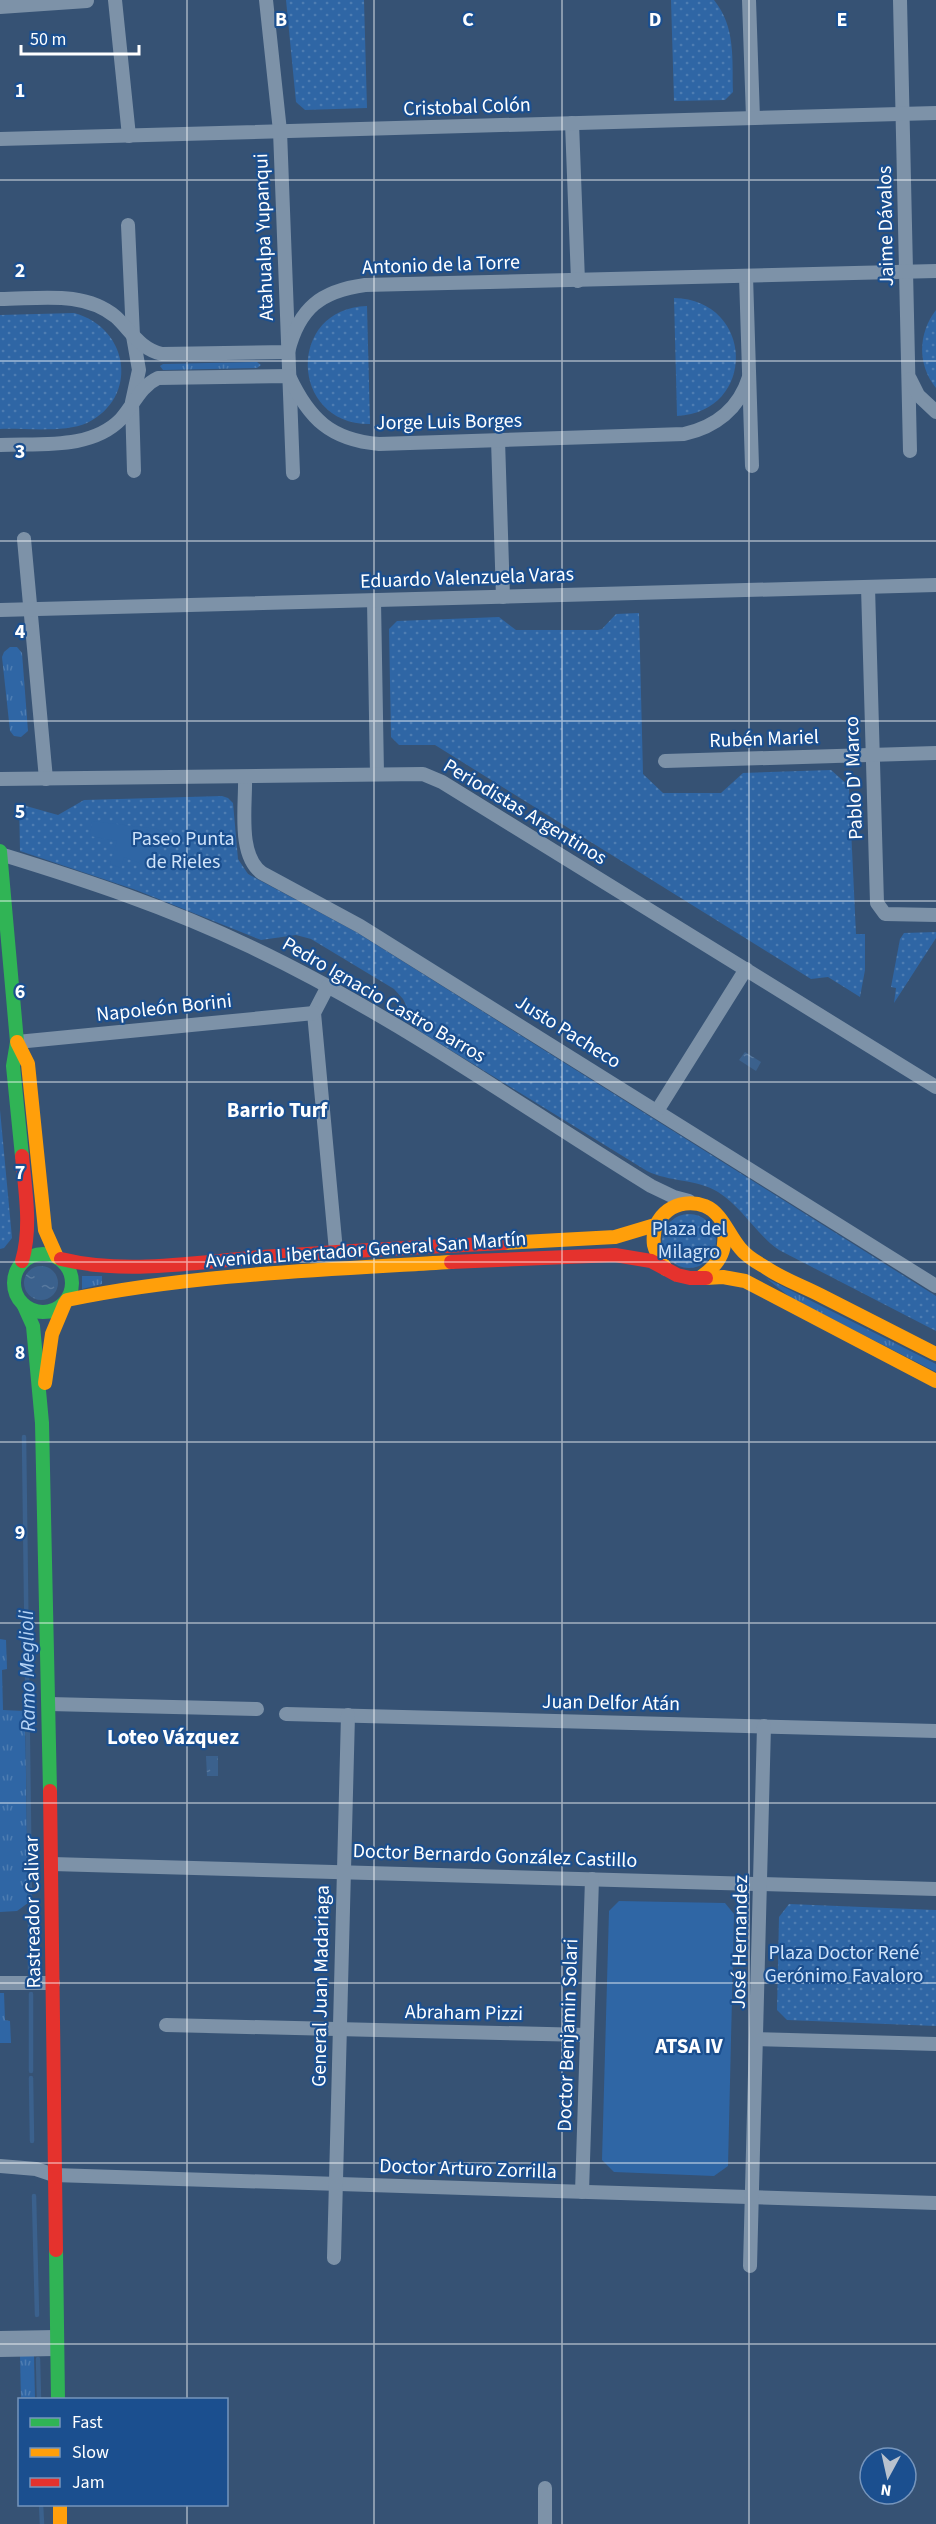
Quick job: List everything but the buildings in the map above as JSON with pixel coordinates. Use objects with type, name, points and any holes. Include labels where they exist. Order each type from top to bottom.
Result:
[{"type":"main road","points":[[0,853],[5,961],[17,1041],[28,1064],[45,1230],[51,1247],[72,1275],[72,1285],[66,1301],[49,1311],[39,1312],[1,1294]]},
{"type":"main road","points":[[17,1041],[13,1066],[28,1220],[26,1247],[15,1275],[14,1285],[23,1304]]},
{"type":"main road","points":[[696,1204],[716,1214],[741,1249],[767,1270],[936,1354]]},
{"type":"main road","name":"Avenida Libertador General San Martín","points":[[59,1258],[91,1266],[125,1267],[336,1251],[615,1237],[655,1225],[662,1215],[672,1208],[696,1204]]},
{"type":"main road","points":[[701,1277],[722,1260],[727,1236],[723,1224]]},
{"type":"main road","points":[[655,1225],[652,1237],[653,1249],[658,1260],[666,1269]]},
{"type":"main road","points":[[2,1272],[34,1255],[43,1254],[59,1258]]},
{"type":"main road","name":"Avenida Libertador General San Martín","points":[[66,1301],[110,1290],[170,1282],[581,1256],[637,1257],[677,1275],[723,1277],[745,1281],[936,1381]]},
{"type":"main road","name":"Rastreador Calivar","points":[[42,1423],[52,1334],[66,1301]]},
{"type":"main road","name":"Rastreador Calivar","points":[[23,1304],[33,1326],[42,1423],[52,1864],[58,2398]]},
{"type":"main road","points":[[60,2506],[60,2524]]},
{"type":"street","points":[[115,0],[129,136]]},
{"type":"street","name":"Atahualpa Yupanqui","points":[[266,0],[280,131],[293,473]]},
{"type":"street","points":[[749,0],[753,118]]},
{"type":"street","name":"Jaime Dávalos","points":[[900,0],[910,451]]},
{"type":"street","points":[[0,7],[87,2]]},
{"type":"street","name":"Cristobal Colón","points":[[0,139],[936,113]]},
{"type":"street","points":[[572,123],[578,281]]},
{"type":"street","points":[[128,225],[133,336],[139,370],[132,402],[134,471]]},
{"type":"street","name":"Antonio de la Torre","points":[[288,352],[294,330],[311,305],[333,292],[348,287],[936,271]]},
{"type":"street","points":[[746,276],[752,466]]},
{"type":"street","points":[[0,299],[83,300],[107,310],[153,352],[162,354],[288,352]]},
{"type":"street","points":[[909,375],[918,395],[936,412]]},
{"type":"street","points":[[0,445],[89,439],[106,432],[117,423],[143,388],[158,378],[290,376]]},
{"type":"street","name":"Jorge Luis Borges","points":[[290,376],[300,398],[312,416],[325,427],[349,440],[379,444],[684,434],[695,431],[726,415],[741,396],[749,377]]},
{"type":"street","points":[[498,440],[503,597]]},
{"type":"street","points":[[24,539],[46,779]]},
{"type":"street","name":"Eduardo Valenzuela Varas","points":[[0,610],[936,585]]},
{"type":"street","name":"Pablo D' Marco","points":[[868,587],[877,903],[885,914],[936,915]]},
{"type":"street","points":[[374,601],[377,774]]},
{"type":"street","name":"Rubén Mariel","points":[[665,761],[936,753]]},
{"type":"street","name":"Periodistas Argentinos","points":[[0,779],[377,774],[423,774],[433,777],[936,1087]]},
{"type":"street","name":"Justo Pacheco","points":[[245,777],[246,849],[256,869],[360,926],[936,1286]]},
{"type":"street","name":"Pedro Ignacio Castro Barros","points":[[0,853],[147,901],[252,947],[328,986],[651,1186],[696,1204]]},
{"type":"street","points":[[657,1111],[746,969]]},
{"type":"street","points":[[328,986],[314,1013],[336,1251]]},
{"type":"street","name":"Napoleón Borini","points":[[17,1041],[314,1013]]},
{"type":"street","points":[[49,1704],[257,1709]]},
{"type":"street","name":"Juan Delfor Atán","points":[[286,1714],[936,1731]]},
{"type":"street","name":"General Juan Madariaga","points":[[334,2258],[348,1715]]},
{"type":"street","name":"José Hernandez","points":[[750,2266],[764,1726]]},
{"type":"street","name":"Doctor Bernardo González Castillo","points":[[52,1864],[936,1889]]},
{"type":"street","name":"Doctor Benjamin Solari","points":[[582,2192],[592,1879]]},
{"type":"street","points":[[0,1983],[53,1983]]},
{"type":"street","name":"Abraham Pizzi","points":[[166,2025],[587,2035]]},
{"type":"street","points":[[757,2039],[936,2043]]},
{"type":"street","name":"Doctor Arturo Zorrilla","points":[[0,2166],[36,2169],[54,2175],[936,2203]]},
{"type":"street","points":[[0,2338],[56,2343]]},
{"type":"street","points":[[0,2350],[56,2343]]},
{"type":"street","points":[[545,2488],[545,2524]]},
{"type":"green space","points":[[286,0],[364,0],[367,108],[305,110],[296,102]]},
{"type":"green space","points":[[671,0],[714,0],[721,10],[729,33],[732,56],[733,92],[725,100],[674,101]]},
{"type":"green space","points":[[674,298],[701,303],[720,317],[732,335],[736,356],[733,377],[722,396],[703,410],[677,416]]},
{"type":"green space","points":[[367,306],[370,424],[343,419],[324,406],[312,388],[308,366],[311,344],[322,325],[341,312]]},
{"type":"green space","points":[[936,310],[936,388],[925,369],[922,349],[926,329]]},
{"type":"green space","points":[[74,313],[93,321],[107,333],[116,348],[121,364],[121,381],[115,397],[104,412],[78,426],[56,429],[0,429],[0,315]]},
{"type":"green space","points":[[257,362],[261,365],[257,368],[163,370],[160,366],[163,364]]},
{"type":"green space","points":[[639,613],[643,774],[663,793],[721,793],[743,773],[831,770],[849,786],[856,934],[865,934],[865,970],[860,997],[828,977],[811,979],[435,745],[399,745],[391,737],[389,629],[397,621],[499,617],[516,630],[598,630],[602,629],[616,614]]},
{"type":"green space","points":[[10,647],[17,647],[22,653],[28,731],[21,737],[14,736],[10,731],[2,657]]},
{"type":"green space","name":"Paseo Punta de Rieles","points":[[222,796],[233,803],[238,859],[248,874],[356,932],[936,1296],[936,1331],[779,1250],[718,1192],[701,1185],[647,1171],[418,1030],[403,999],[394,989],[311,939],[296,935],[261,940],[136,890],[20,851],[19,804],[58,815],[84,800]]},
{"type":"green space","points":[[92,821],[165,830],[155,869],[124,857],[121,868],[110,864],[117,841],[90,836]]},
{"type":"green space","points":[[936,932],[936,938],[894,1003],[896,988],[891,987],[900,939],[904,933]]},
{"type":"green space","points":[[0,1110],[12,1238],[4,1248],[0,1249]]},
{"type":"green space","name":"Plaza del Milagro","points":[[689,1214],[699,1216],[708,1222],[714,1231],[716,1241],[714,1251],[708,1260],[699,1266],[689,1268],[679,1266],[670,1260],[664,1251],[662,1241],[664,1231],[670,1222],[679,1216]]},
{"type":"green space","points":[[82,1276],[102,1276],[102,1284],[82,1289]]},
{"type":"green space","points":[[766,1278],[936,1364],[936,1372],[791,1298]]},
{"type":"green space","points":[[0,1639],[6,1640],[7,1669],[2,1670],[3,1710],[25,1711],[28,1903],[17,1911],[0,1912]]},
{"type":"green space","points":[[619,1901],[725,1903],[734,1914],[728,2166],[714,2176],[614,2172],[602,2160],[609,1911]]},
{"type":"green space","name":"Plaza Doctor René Gerónimo Favaloro","points":[[789,1904],[936,1910],[936,2026],[787,2020],[777,2010],[779,1917]]},
{"type":"green space","points":[[0,1993],[4,1993],[5,2020],[10,2021],[11,2043],[0,2043]]},
{"type":"green space","points":[[20,2356],[34,2356],[35,2398],[21,2398]]},
{"type":"water","points":[[745,1052],[761,1062],[756,1071],[739,1060]]},
{"type":"water","points":[[41,1266],[53,1271],[58,1283],[53,1295],[41,1300],[29,1295],[24,1283],[29,1271]]},
{"type":"water","points":[[206,1756],[218,1756],[218,1776],[207,1776]]},
{"type":"waterway","name":"Ramo Meglioli","points":[[24,1437],[30,1904]]},
{"type":"waterway","name":"Ramo Meglioli","points":[[30,1919],[30,1970]]},
{"type":"waterway","name":"Ramo Meglioli","points":[[31,1994],[31,2071]]},
{"type":"waterway","name":"Ramo Meglioli","points":[[31,2078],[32,2141]]},
{"type":"waterway","name":"Ramo Meglioli","points":[[34,2196],[37,2315]]},
{"type":"waterway","name":"Ramo Meglioli","points":[[38,2359],[39,2398]]},
{"type":"waterway","name":"Ramo Meglioli","points":[[41,2506],[42,2524]]},
{"type":"traffic: fast","points":[[0,851],[17,1042],[13,1066],[22,1156]]},
{"type":"traffic: fast","points":[[37,1254],[49,1254],[64,1262],[72,1277],[72,1283],[72,1289],[64,1304],[49,1312],[37,1312],[22,1304],[14,1289],[14,1277],[22,1262],[37,1254]]},
{"type":"traffic: fast","points":[[24,1306],[33,1326],[42,1423],[50,1791]]},
{"type":"traffic: fast","points":[[56,2250],[58,2398]]},
{"type":"traffic: slow","points":[[17,1042],[28,1064],[45,1230],[57,1257]]},
{"type":"traffic: slow","points":[[666,1269],[654,1245],[656,1225],[668,1210],[676,1206],[685,1204],[705,1206],[716,1214],[740,1248],[755,1261],[778,1275],[936,1354]]},
{"type":"traffic: slow","points":[[701,1277],[714,1266],[724,1248],[723,1224]]},
{"type":"traffic: slow","points":[[504,1243],[615,1237],[655,1225]]},
{"type":"traffic: slow","points":[[67,1300],[114,1291],[210,1279],[451,1262]]},
{"type":"traffic: slow","points":[[706,1278],[723,1277],[745,1281],[936,1381]]},
{"type":"traffic: slow","points":[[45,1383],[52,1334],[65,1303]]},
{"type":"traffic: slow","points":[[60,2506],[60,2524]]},
{"type":"traffic: jam","points":[[22,1156],[27,1222],[22,1261]]},
{"type":"traffic: jam","points":[[61,1259],[86,1264],[136,1267],[383,1249],[504,1243]]},
{"type":"traffic: jam","points":[[451,1262],[615,1255],[651,1261],[677,1275],[706,1278]]},
{"type":"traffic: jam","points":[[50,1791],[56,2250]]},
{"type":"district","name":"Barrio Turf","points":[[277,1110]]},
{"type":"district","name":"Loteo Vázquez","points":[[173,1737]]},
{"type":"district","name":"ATSA IV","points":[[689,2046]]}]
